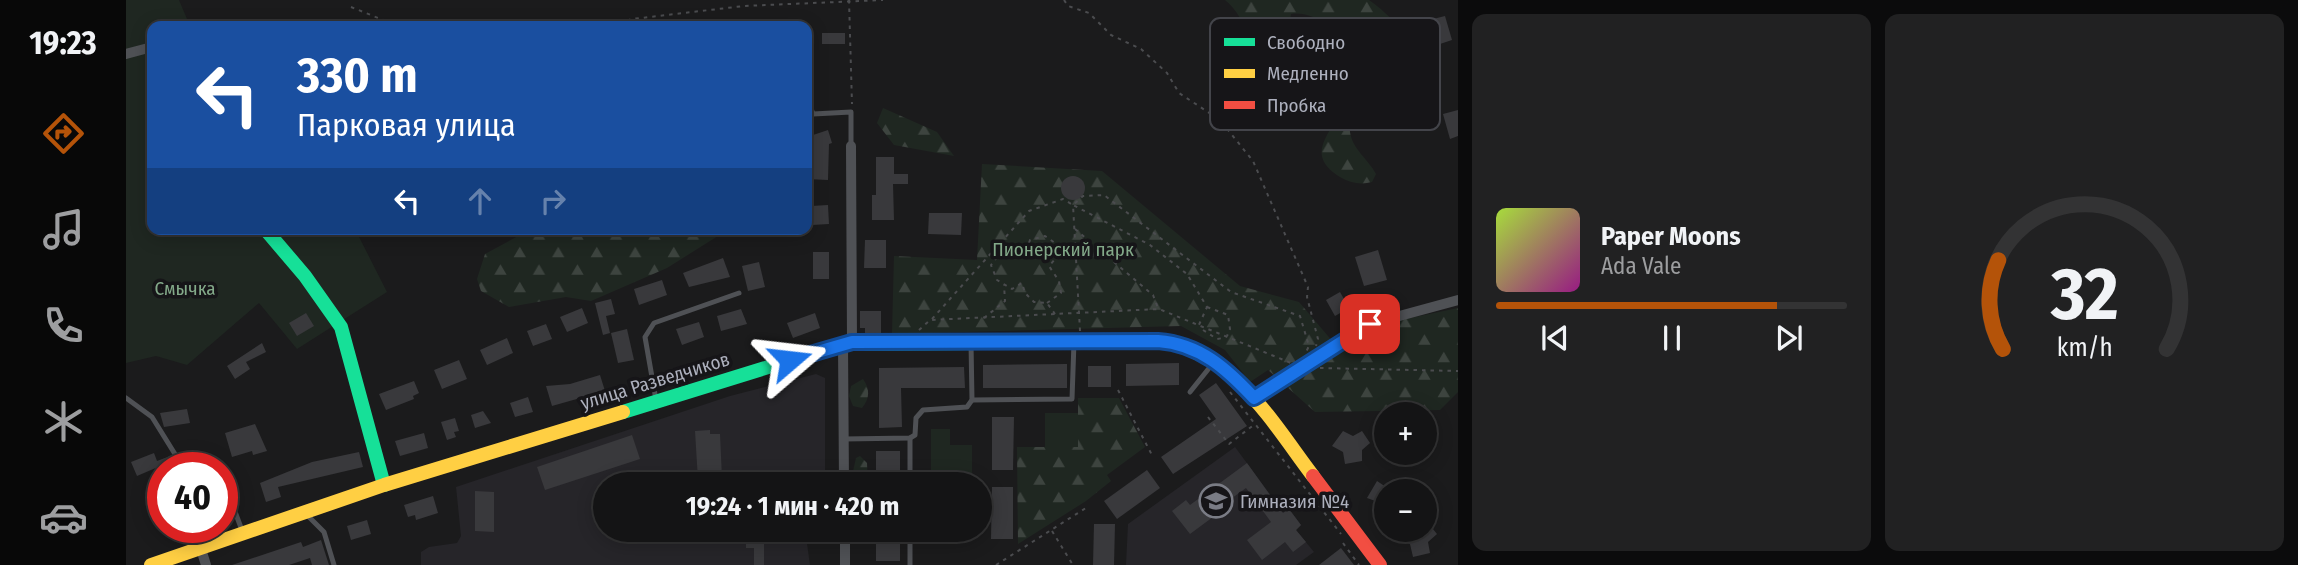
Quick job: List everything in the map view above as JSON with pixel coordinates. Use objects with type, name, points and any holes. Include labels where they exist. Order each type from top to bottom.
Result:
[{"type":"street","points":[[126,54],[147,48]]},
{"type":"street","points":[[844,472],[851,146]]},
{"type":"street","points":[[270,235],[305,276],[341,327],[384,485]]},
{"type":"street","points":[[1254,398],[1307,361],[1370,324],[1458,300]]},
{"type":"street","name":"улица Разведчиков","points":[[238,537],[384,485],[848,343],[1179,342],[1215,361],[1254,398],[1380,565]]},
{"type":"street","points":[[845,542],[845,565]]},
{"type":"street","name":"улица Разведчиков","points":[[150,565],[219,543]]},
{"type":"street","points":[[201,549],[206,565]]},
{"type":"lane","points":[[812,111],[813,114],[851,112],[851,146]]},
{"type":"lane","points":[[656,400],[645,337],[648,330],[654,323],[739,293]]},
{"type":"lane","points":[[971,342],[972,400]]},
{"type":"lane","points":[[844,439],[910,438],[915,435],[916,418],[923,410],[963,408],[972,400],[1072,398],[1077,342]]},
{"type":"lane","points":[[1190,392],[1215,361]]},
{"type":"lane","points":[[126,398],[152,417],[174,452]]},
{"type":"lane","points":[[910,438],[910,472]]},
{"type":"lane","points":[[305,513],[324,532],[334,565]]},
{"type":"lane","points":[[238,519],[244,535]]},
{"type":"lane","points":[[910,542],[910,565]]},
{"type":"path","points":[[626,21],[744,6],[883,0]]},
{"type":"path","points":[[1064,0],[1068,6],[1089,12],[1111,35],[1141,49],[1167,73],[1179,93],[1210,113]]},
{"type":"path","points":[[849,1],[853,85],[851,112]]},
{"type":"path","points":[[351,7],[386,21]]},
{"type":"path","points":[[1228,130],[1253,161],[1308,287],[1307,297],[1318,339],[1307,361]]},
{"type":"path","points":[[1073,205],[1083,196],[1104,195],[1231,292],[1300,316],[1309,346],[1307,361]]},
{"type":"path","points":[[905,342],[981,268],[1029,211],[1063,199],[1150,245],[1187,274],[1207,307],[1228,315],[1230,329],[1226,338]]},
{"type":"path","points":[[1073,205],[1077,342]]},
{"type":"path","points":[[1074,228],[1153,295],[1159,309]]},
{"type":"path","points":[[981,268],[991,265],[1001,252],[1014,249],[1024,257],[1030,240],[1045,236],[1058,245],[1056,258],[1049,266],[1059,281],[1061,293],[1047,303],[1034,302],[1025,293],[1021,283],[1012,289],[997,281],[991,265]]},
{"type":"path","points":[[982,319],[1005,301],[1004,284]]},
{"type":"path","points":[[1047,303],[1055,314]]},
{"type":"path","points":[[1198,327],[1207,307]]},
{"type":"path","points":[[930,320],[1159,309],[1226,338],[1307,361],[1458,371]]},
{"type":"path","points":[[1227,389],[1256,424],[1359,565]]},
{"type":"path","points":[[1118,390],[1153,457]]},
{"type":"path","points":[[1208,417],[1229,444],[1256,424]]},
{"type":"path","points":[[996,565],[1089,506]]},
{"type":"path","points":[[1051,530],[1073,565]]},
{"type":"shaded area","points":[[816,374],[825,378],[825,472],[593,472],[593,542],[807,542],[810,565],[421,565],[421,552],[429,547],[457,543],[461,536],[456,487],[730,396]]},
{"type":"shaded area","name":"Гимназия №4","points":[[1235,447],[1283,512],[1289,509],[1301,525],[1296,530],[1314,552],[1296,565],[1126,565],[1128,524]]},
{"type":"green space","name":"Смычка","points":[[126,0],[179,0],[188,21],[147,21],[147,235],[358,235],[387,292],[297,349],[259,303],[187,365],[156,356],[126,363]]},
{"type":"green space","points":[[1225,0],[1369,0],[1391,18],[1314,18],[1291,14],[1291,18],[1240,18]]},
{"type":"green space","points":[[883,108],[937,132],[954,156],[894,145],[877,123]]},
{"type":"green space","points":[[1330,130],[1350,130],[1354,144],[1376,174],[1372,182],[1352,182],[1330,169],[1322,154],[1325,138]]},
{"type":"green space","name":"Пионерский парк","points":[[982,164],[1102,171],[1240,286],[1299,302],[1339,349],[1374,342],[1382,324],[1458,308],[1458,392],[1440,410],[1437,410],[1437,402],[1374,402],[1374,411],[1315,412],[1268,370],[1250,382],[1225,350],[1181,326],[892,334],[894,256],[977,260]]},
{"type":"green space","points":[[520,235],[719,235],[667,268],[591,301],[566,297],[509,307],[481,291],[477,279],[485,254]]},
{"type":"green space","points":[[863,379],[868,394],[862,408],[853,406],[849,396],[851,386]]},
{"type":"green space","points":[[1078,398],[1119,398],[1145,447],[1107,475],[1111,481],[1086,501],[1018,544],[1017,447],[1078,447]]},
{"type":"green space","points":[[1045,413],[1078,413],[1078,447],[1045,447]]},
{"type":"green space","points":[[931,429],[950,429],[950,445],[972,445],[972,472],[931,472]]},
{"type":"green space","points":[[860,456],[867,463],[867,472],[853,472],[856,458]]},
{"type":"building","points":[[1445,16],[1452,40],[1440,44],[1440,18],[1437,18]]},
{"type":"building","points":[[822,33],[845,33],[845,44],[822,44]]},
{"type":"building","points":[[1458,110],[1458,136],[1450,139],[1443,114]]},
{"type":"building","points":[[828,130],[832,143],[829,144],[828,180],[812,179],[812,135]]},
{"type":"building","points":[[876,157],[894,157],[894,174],[908,174],[908,184],[893,184],[894,220],[872,220],[872,195],[876,195]]},
{"type":"building","points":[[1073,176],[1081,180],[1085,188],[1081,196],[1073,200],[1065,196],[1061,188],[1065,180]]},
{"type":"building","points":[[828,205],[829,224],[812,225],[812,206]]},
{"type":"building","points":[[929,213],[962,213],[961,235],[928,234]]},
{"type":"building","points":[[865,240],[886,240],[886,268],[864,268]]},
{"type":"building","points":[[1378,250],[1387,280],[1364,286],[1355,257]]},
{"type":"building","points":[[813,252],[829,252],[829,279],[813,279]]},
{"type":"building","points":[[723,258],[730,277],[689,287],[683,273]]},
{"type":"building","points":[[759,262],[765,287],[748,291],[742,266]]},
{"type":"building","points":[[662,280],[667,295],[639,305],[634,289]]},
{"type":"building","points":[[1340,292],[1349,308],[1335,316],[1326,300]]},
{"type":"building","points":[[611,299],[615,314],[606,316],[610,333],[603,335],[595,303]]},
{"type":"building","points":[[582,308],[588,323],[567,332],[560,317]]},
{"type":"building","points":[[741,309],[747,324],[721,331],[717,316]]},
{"type":"building","points":[[860,311],[881,311],[881,334],[865,334],[865,328],[860,328]]},
{"type":"building","points":[[306,313],[314,326],[297,336],[289,323]]},
{"type":"building","points":[[815,313],[820,328],[793,338],[787,323]]},
{"type":"building","points":[[699,322],[704,337],[682,345],[676,329]]},
{"type":"building","points":[[546,324],[552,339],[533,346],[527,331]]},
{"type":"building","points":[[627,329],[634,360],[618,363],[611,333]]},
{"type":"building","points":[[507,338],[513,353],[487,365],[480,350]]},
{"type":"building","points":[[262,343],[266,352],[246,362],[250,369],[235,379],[227,366]]},
{"type":"building","points":[[459,360],[467,379],[442,389],[434,370]]},
{"type":"building","points":[[1179,363],[1179,385],[1126,386],[1126,364]]},
{"type":"building","points":[[1067,364],[1067,388],[983,388],[983,365]]},
{"type":"building","points":[[1088,366],[1111,366],[1111,387],[1088,387]]},
{"type":"building","points":[[964,367],[965,388],[901,388],[902,427],[879,428],[879,368]]},
{"type":"building","points":[[600,375],[605,391],[552,406],[546,386],[570,384]]},
{"type":"building","points":[[414,381],[419,393],[413,396],[414,399],[386,410],[379,394]]},
{"type":"building","points":[[1216,383],[1247,426],[1173,474],[1161,457],[1216,419],[1199,395]]},
{"type":"building","points":[[528,397],[533,412],[515,417],[510,403]]},
{"type":"building","points":[[187,409],[190,423],[164,427],[160,413]]},
{"type":"building","points":[[483,411],[491,423],[475,428],[471,415]]},
{"type":"building","points":[[992,417],[1014,417],[1013,470],[992,470]]},
{"type":"building","points":[[455,418],[459,431],[454,432],[456,437],[447,440],[441,422]]},
{"type":"building","points":[[255,424],[267,451],[253,455],[252,451],[238,455],[238,452],[231,452],[225,433]]},
{"type":"building","points":[[710,430],[710,434],[720,434],[722,472],[698,472],[695,431]]},
{"type":"building","points":[[1343,431],[1353,436],[1362,431],[1370,443],[1362,450],[1362,461],[1345,464],[1343,452],[1332,446]]},
{"type":"building","points":[[424,433],[428,448],[400,456],[395,441]]},
{"type":"building","points":[[632,435],[640,459],[593,472],[593,474],[545,490],[537,467]]},
{"type":"building","points":[[876,451],[900,451],[900,472],[876,472]]},
{"type":"building","points":[[359,452],[363,467],[278,487],[281,497],[266,502],[260,483],[312,462]]},
{"type":"building","points":[[147,456],[147,472],[137,476],[131,462]]},
{"type":"building","points":[[1247,463],[1283,513],[1289,509],[1301,525],[1296,530],[1306,542],[1293,552],[1285,542],[1262,560],[1247,540],[1271,522],[1246,488],[1210,514],[1213,517],[1190,534],[1172,511],[1186,500],[1190,505]]},
{"type":"building","points":[[1147,470],[1160,488],[1117,519],[1104,501]]},
{"type":"building","points":[[1374,486],[1374,501],[1367,498]]},
{"type":"building","points":[[992,487],[1013,487],[1013,539],[992,539]]},
{"type":"building","points":[[475,491],[494,492],[494,532],[475,531]]},
{"type":"building","points":[[433,496],[438,513],[416,520],[415,515],[408,517],[404,505]]},
{"type":"building","points":[[367,520],[371,534],[351,540],[347,526]]},
{"type":"building","points":[[1094,524],[1115,524],[1114,565],[1093,565]]},
{"type":"building","points":[[321,540],[329,565],[312,565],[310,558],[289,565],[232,565],[301,542],[303,547]]},
{"type":"building","points":[[746,542],[764,542],[764,565],[754,565],[754,548],[746,548]]},
{"type":"building","points":[[876,542],[900,542],[900,561],[876,561]]},
{"type":"building","points":[[1404,542],[1428,542],[1430,553],[1413,557],[1410,544]]},
{"type":"building","points":[[1341,548],[1354,565],[1319,565]]},
{"type":"traffic: fast","points":[[270,235],[305,276],[341,327],[384,485]]},
{"type":"traffic: fast","points":[[623,412],[843,344],[975,343]]},
{"type":"traffic: slow","points":[[975,343],[1159,341],[1185,348],[1209,359],[1248,392],[1313,476]]},
{"type":"traffic: slow","points":[[151,565],[384,485],[623,412]]},
{"type":"traffic: jam","points":[[1313,476],[1380,565]]},
{"type":"place","name":"Гимназия №4","points":[[1216,501]]},
{"type":"route","points":[[790,360],[852,342],[1179,342],[1215,361],[1254,398],[1370,324]]}]
